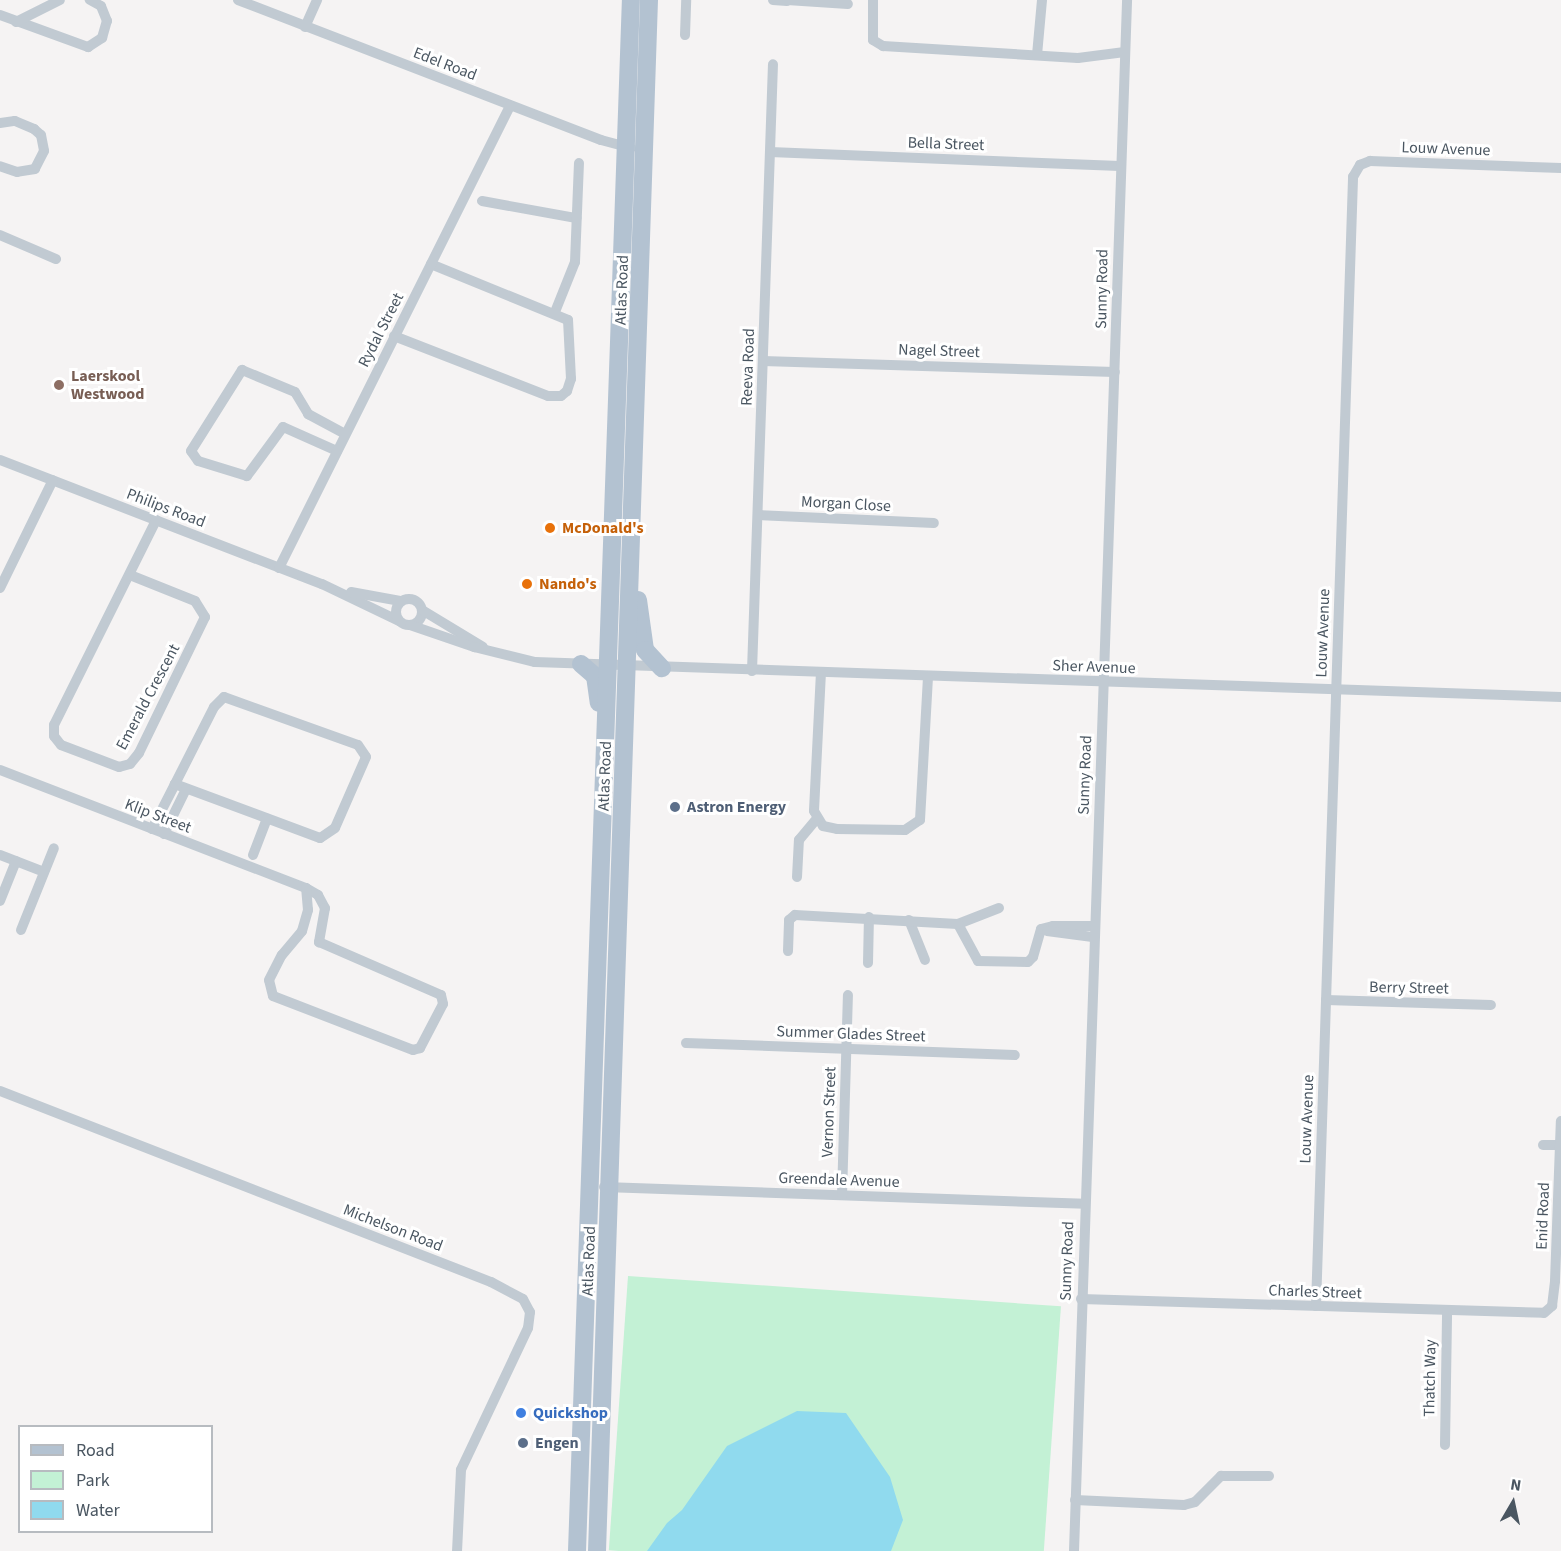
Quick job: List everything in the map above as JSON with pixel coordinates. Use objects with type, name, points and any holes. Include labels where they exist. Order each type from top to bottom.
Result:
[{"type":"main road","name":"Atlas Road","points":[[597,1551],[606,752],[618,666],[629,544],[635,149],[631,0]]},
{"type":"main road","name":"Atlas Road","points":[[577,1551],[601,1187],[635,149],[649,0]]},
{"type":"main road","points":[[629,544],[645,650],[662,668]]},
{"type":"main road","points":[[582,664],[597,682],[606,752]]},
{"type":"street","points":[[16,22],[60,0]]},
{"type":"street","points":[[0,15],[88,47],[102,38],[107,21],[101,6],[90,0]]},
{"type":"street","name":"Edel Road","points":[[238,0],[510,106],[635,149]]},
{"type":"street","points":[[305,27],[317,0]]},
{"type":"street","points":[[685,35],[686,0]]},
{"type":"street","points":[[773,0],[848,4]]},
{"type":"street","points":[[873,0],[873,40],[878,45],[1078,57],[1125,52]]},
{"type":"street","points":[[1037,55],[1042,0]]},
{"type":"street","name":"Sunny Road","points":[[1074,1551],[1126,0]]},
{"type":"street","name":"Reeva Road","points":[[752,671],[773,64]]},
{"type":"street","name":"Rydal Street","points":[[279,568],[510,106]]},
{"type":"street","points":[[0,123],[15,121],[34,129],[41,135],[44,151],[35,169],[17,172],[0,166]]},
{"type":"street","name":"Bella Street","points":[[770,152],[1120,166]]},
{"type":"street","name":"Louw Avenue","points":[[1316,1306],[1356,171],[1370,161],[1561,168]]},
{"type":"street","points":[[555,312],[575,262],[579,163]]},
{"type":"street","points":[[482,201],[576,218]]},
{"type":"street","points":[[0,235],[56,259]]},
{"type":"street","points":[[394,336],[555,397],[567,391],[571,379],[570,324],[555,312],[430,264]]},
{"type":"street","name":"Nagel Street","points":[[763,361],[1114,372]]},
{"type":"street","points":[[337,451],[283,427],[247,476],[198,461],[191,451],[242,370],[295,392],[309,414],[345,434]]},
{"type":"street","name":"Philips Road","points":[[0,460],[322,584],[404,623],[518,660],[618,666]]},
{"type":"street","points":[[0,588],[53,480]]},
{"type":"street","name":"Morgan Close","points":[[758,515],[934,523]]},
{"type":"street","name":"Emerald Crescent","points":[[130,575],[195,602],[205,617],[139,753],[130,764],[119,767],[61,745],[54,731],[156,520]]},
{"type":"street","name":"Philips Road","points":[[322,584],[378,599],[400,601]]},
{"type":"street","points":[[412,599],[422,610],[418,621],[404,623],[395,609],[400,601],[412,599]]},
{"type":"street","name":"Philips Road","points":[[422,610],[486,650]]},
{"type":"street","name":"Sher Avenue","points":[[618,666],[1561,697]]},
{"type":"street","points":[[796,877],[799,840],[816,820],[821,672]]},
{"type":"street","points":[[816,820],[823,826],[837,829],[905,830],[918,823],[928,676]]},
{"type":"street","points":[[152,829],[175,784],[217,703],[229,696],[364,751],[366,757],[349,801],[328,835],[316,838],[175,784]]},
{"type":"street","name":"Klip Street","points":[[0,770],[306,888]]},
{"type":"street","points":[[164,834],[186,789]]},
{"type":"street","points":[[253,855],[267,819]]},
{"type":"street","points":[[21,930],[54,848]]},
{"type":"street","points":[[0,855],[44,872]]},
{"type":"street","points":[[0,901],[16,861]]},
{"type":"street","points":[[306,888],[325,903],[317,936],[322,945],[441,995],[442,1004],[420,1048],[402,1046],[273,996],[269,980],[282,955],[302,931],[308,910],[306,888]]},
{"type":"street","points":[[788,951],[789,920],[793,915],[869,917],[958,924],[999,908]]},
{"type":"street","points":[[868,963],[869,917]]},
{"type":"street","points":[[909,920],[925,960]]},
{"type":"street","points":[[958,924],[969,950],[981,962],[1028,962],[1041,930],[1093,932]]},
{"type":"street","name":"Vernon Street","points":[[842,1195],[848,995]]},
{"type":"street","name":"Berry Street","points":[[1326,1000],[1491,1005]]},
{"type":"street","name":"Summer Glades Street","points":[[686,1043],[1015,1055]]},
{"type":"street","name":"Michelson Road","points":[[0,1091],[491,1282],[523,1299],[530,1312],[528,1328],[461,1470],[457,1551]]},
{"type":"street","name":"Enid Road","points":[[1548,1311],[1553,1301],[1560,1204],[1561,1121]]},
{"type":"street","points":[[1543,1145],[1560,1145]]},
{"type":"street","name":"Greendale Avenue","points":[[601,1187],[1085,1204]]},
{"type":"street","name":"Charles Street","points":[[1081,1299],[1528,1315],[1548,1311]]},
{"type":"street","name":"Thatch Way","points":[[1445,1445],[1447,1311]]},
{"type":"street","points":[[1075,1500],[1184,1505],[1195,1502],[1221,1476],[1269,1476]]},
{"type":"green space","points":[[628,1276],[1061,1306],[1044,1551],[609,1550]]},
{"type":"water","points":[[797,1411],[846,1413],[890,1477],[903,1520],[891,1551],[647,1551],[667,1523],[682,1510],[727,1446]]},
{"type":"place","name":"Laerskool Westwood","points":[[59,385]]},
{"type":"place","name":"McDonald's","points":[[550,528]]},
{"type":"place","name":"Nando's","points":[[527,584]]},
{"type":"place","name":"Astron Energy","points":[[675,807]]},
{"type":"place","name":"Quickshop","points":[[521,1413]]},
{"type":"place","name":"Engen","points":[[523,1443]]}]
